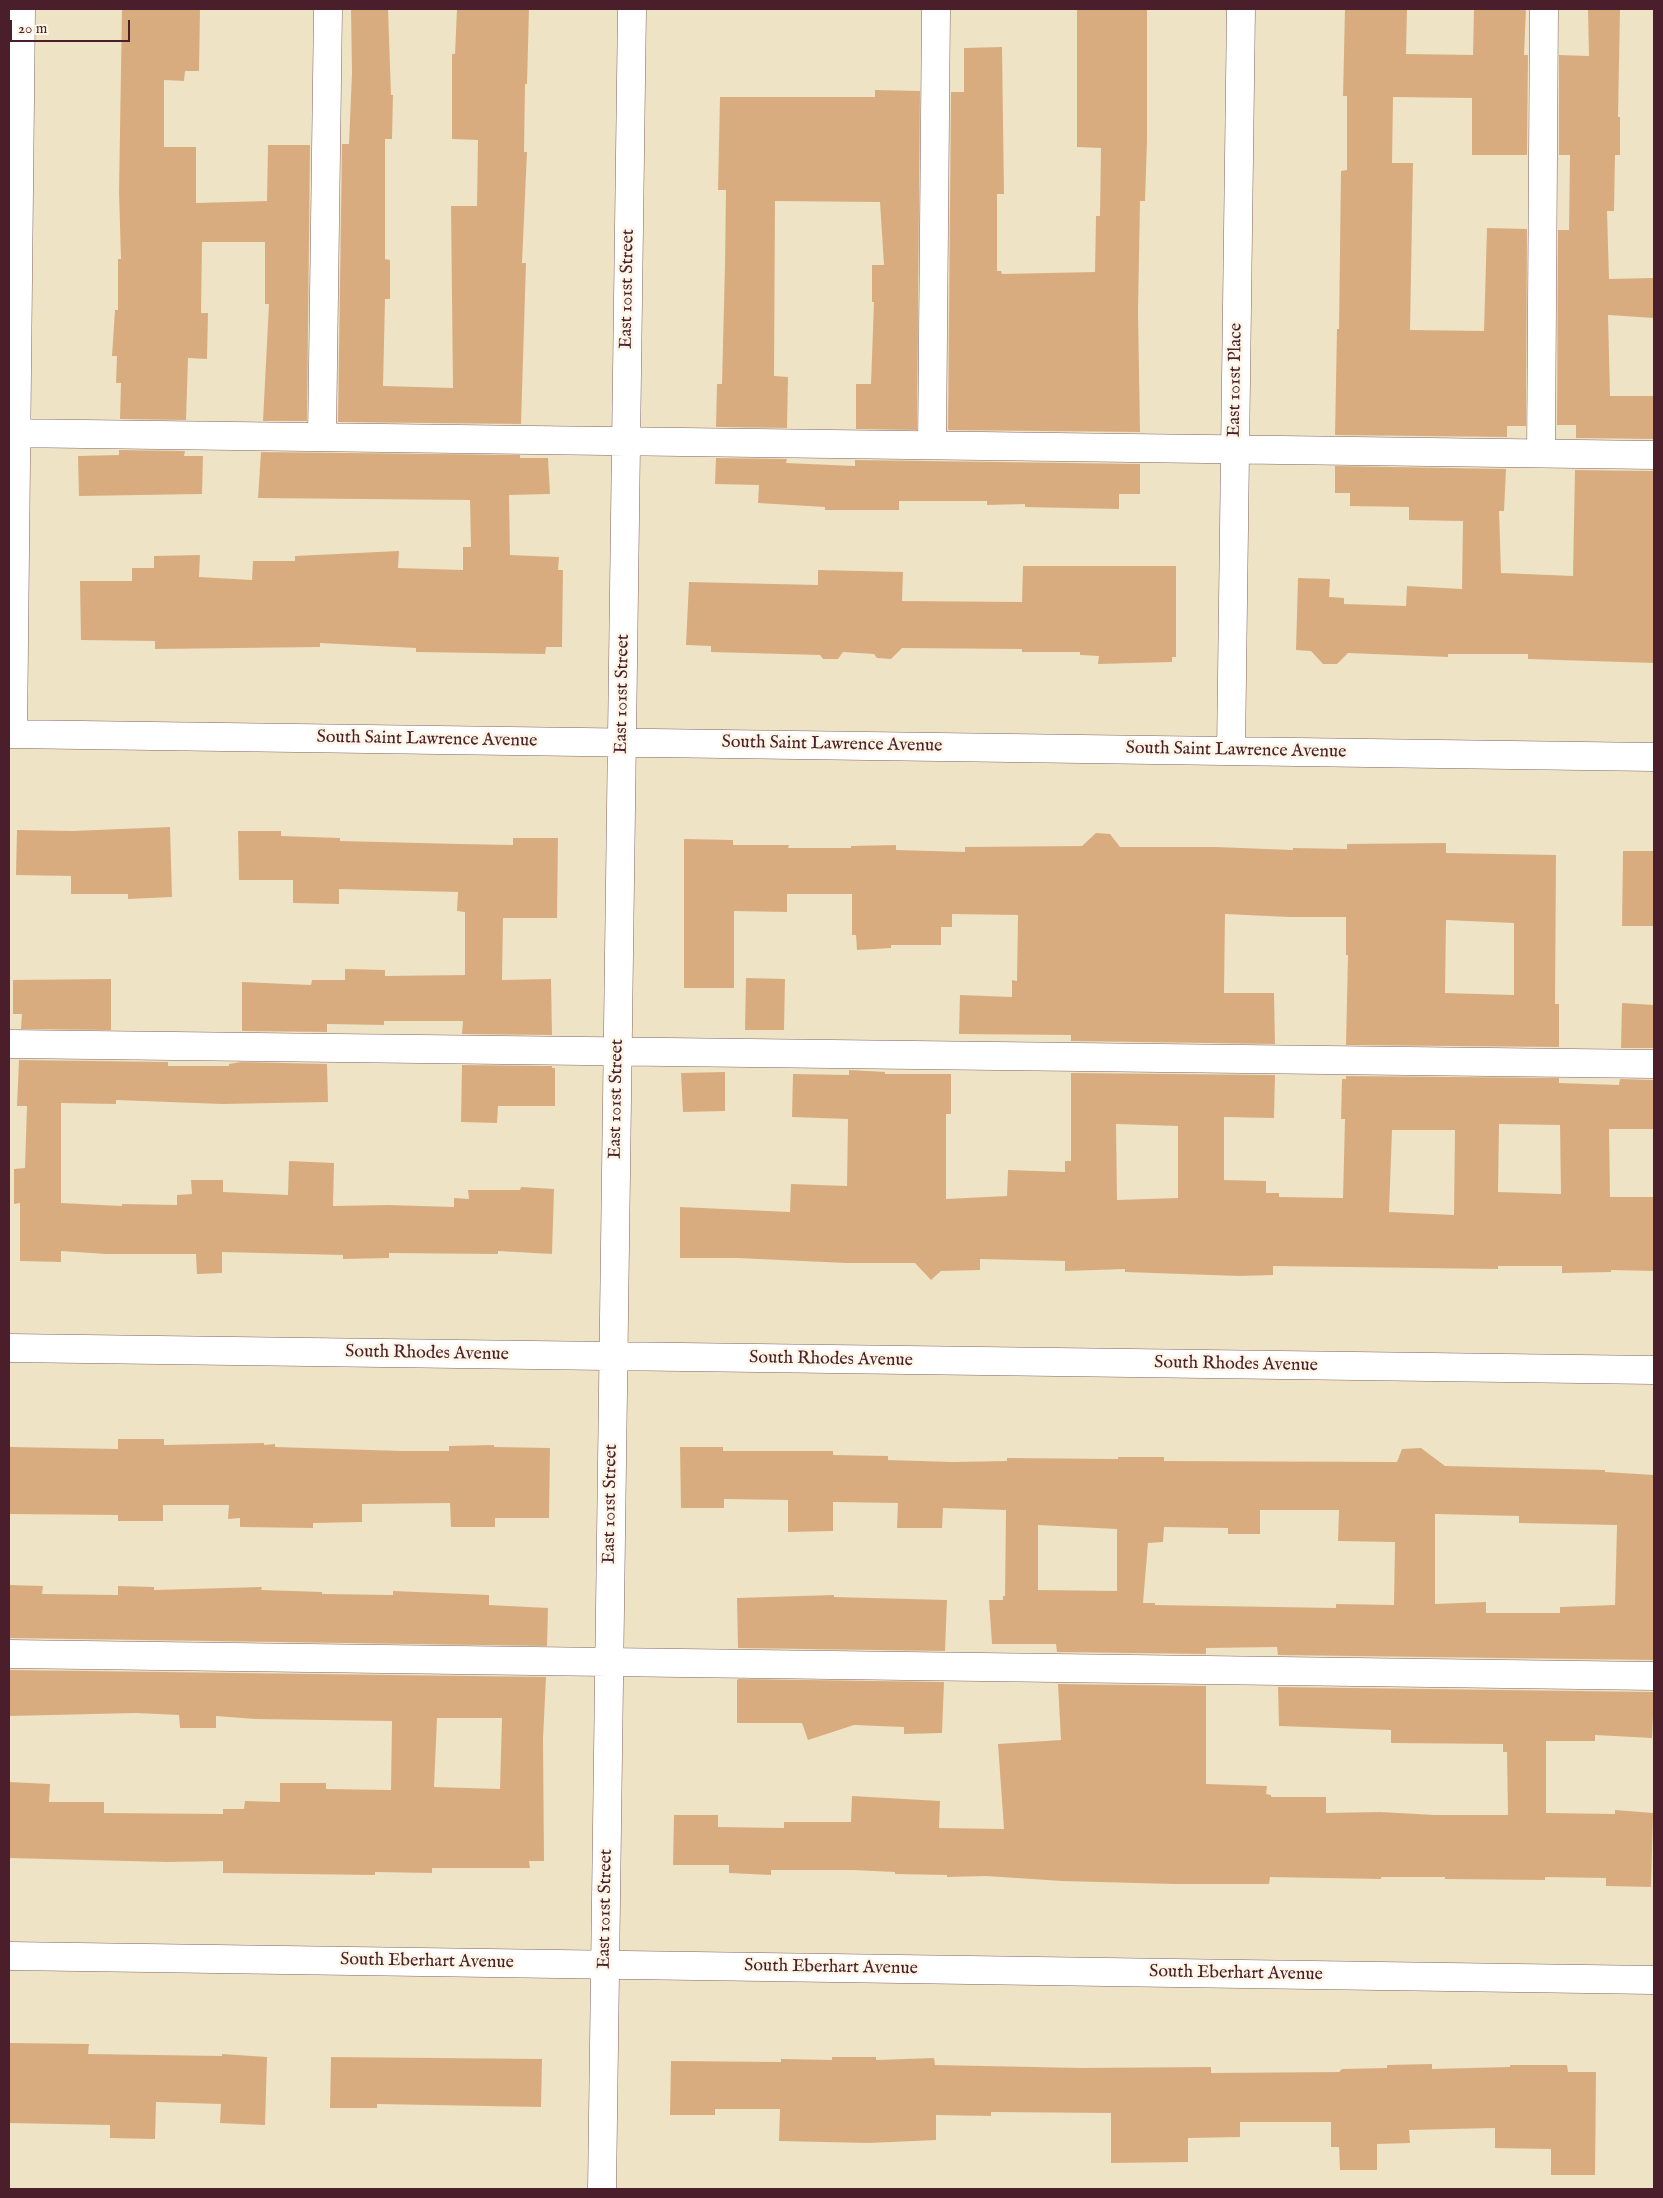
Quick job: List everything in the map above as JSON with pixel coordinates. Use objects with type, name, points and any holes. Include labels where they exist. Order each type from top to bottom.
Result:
[{"type":"street","points":[[11,734],[12,433],[21,9]]},
{"type":"street","points":[[322,437],[328,9]]},
{"type":"street","name":"East 101st Street","points":[[602,2189],[632,9]]},
{"type":"street","points":[[932,445],[936,9]]},
{"type":"street","name":"East 101st Place","points":[[1231,751],[1241,9]]},
{"type":"street","points":[[1541,453],[1544,9]]},
{"type":"street","points":[[12,433],[1654,455]]},
{"type":"street","name":"South Saint Lawrence Avenue","points":[[11,734],[1654,757]]},
{"type":"street","points":[[9,1044],[1654,1064]]},
{"type":"street","name":"South Rhodes Avenue","points":[[9,1348],[1654,1370]]},
{"type":"street","points":[[9,1654],[1654,1676]]},
{"type":"street","name":"South Eberhart Avenue","points":[[9,1956],[1654,1980]]},
{"type":"building","points":[[122,9],[200,9],[199,71],[185,71],[184,81],[164,80],[164,147],[196,147],[196,203],[267,201],[268,145],[310,145],[307,421],[263,421],[269,304],[265,304],[265,242],[202,242],[201,313],[208,313],[207,359],[188,358],[186,420],[120,419],[121,383],[116,383],[117,356],[112,356],[115,310],[118,310],[118,259],[121,259],[119,192]]},
{"type":"building","points":[[351,9],[388,9],[391,95],[393,95],[392,139],[385,139],[385,259],[390,260],[390,299],[385,299],[383,386],[453,388],[451,206],[477,206],[478,140],[452,139],[452,54],[455,54],[457,9],[529,9],[527,84],[525,84],[524,152],[527,152],[522,263],[526,263],[521,424],[338,422],[342,144],[349,144],[352,73]]},
{"type":"building","points":[[1077,9],[1147,9],[1147,141],[1145,201],[1140,201],[1138,311],[1140,432],[948,430],[951,92],[964,92],[964,48],[1002,47],[1004,194],[997,194],[997,271],[1001,271],[1002,274],[1095,272],[1096,216],[1100,216],[1101,148],[1077,147]]},
{"type":"building","points":[[1345,9],[1407,9],[1406,54],[1473,55],[1474,9],[1526,9],[1524,55],[1528,55],[1527,155],[1472,155],[1472,98],[1393,97],[1392,163],[1413,163],[1410,330],[1484,331],[1487,228],[1527,229],[1526,426],[1507,426],[1507,437],[1335,435],[1337,329],[1339,329],[1341,171],[1347,170],[1347,96],[1343,96]]},
{"type":"building","points":[[1588,9],[1620,9],[1618,117],[1620,117],[1620,155],[1615,155],[1614,211],[1607,211],[1609,279],[1654,278],[1654,318],[1608,315],[1610,396],[1654,396],[1654,439],[1576,438],[1576,425],[1557,425],[1558,230],[1569,230],[1570,155],[1559,155],[1559,55],[1589,56]]},
{"type":"building","points":[[875,90],[920,91],[917,430],[856,429],[856,384],[871,384],[874,302],[872,302],[872,265],[884,265],[880,202],[775,201],[774,376],[788,377],[787,428],[716,427],[717,384],[722,384],[726,190],[718,190],[720,97],[875,97]]},
{"type":"building","points":[[119,450],[185,451],[184,456],[203,456],[202,494],[79,496],[78,456],[119,455]]},
{"type":"building","points":[[261,452],[520,455],[520,458],[548,458],[550,494],[509,495],[510,555],[559,557],[558,570],[563,570],[562,647],[546,647],[545,654],[416,652],[416,648],[320,643],[320,647],[155,649],[155,641],[81,640],[80,581],[132,581],[132,568],[154,568],[154,556],[200,555],[199,577],[252,580],[253,561],[295,561],[295,556],[399,551],[398,568],[463,570],[463,547],[471,547],[470,500],[258,498]]},
{"type":"building","points":[[716,458],[787,459],[786,463],[855,466],[855,460],[1140,464],[1140,494],[1119,494],[1119,509],[1025,507],[1025,504],[987,505],[987,501],[899,501],[899,510],[825,510],[825,507],[758,503],[759,485],[715,484]]},
{"type":"building","points":[[1335,466],[1506,469],[1504,511],[1499,511],[1501,573],[1573,576],[1575,470],[1654,471],[1654,663],[1528,659],[1528,654],[1448,654],[1448,657],[1348,653],[1337,664],[1323,664],[1311,651],[1296,650],[1298,578],[1330,579],[1329,597],[1344,598],[1344,604],[1406,606],[1407,586],[1462,589],[1463,521],[1409,520],[1409,507],[1350,506],[1350,493],[1335,493]]},
{"type":"building","points":[[1023,566],[1176,566],[1176,657],[1172,657],[1172,662],[1098,664],[1099,656],[1080,655],[1080,652],[1022,652],[1022,649],[902,648],[891,659],[877,658],[874,654],[843,652],[838,659],[823,659],[820,655],[711,652],[711,646],[686,645],[689,582],[818,585],[818,570],[903,572],[902,601],[1022,602]]},
{"type":"building","points":[[170,827],[172,897],[128,899],[128,894],[71,894],[71,876],[16,875],[17,830],[72,831]]},
{"type":"building","points":[[238,831],[281,831],[281,836],[340,838],[340,841],[459,844],[513,845],[513,838],[558,838],[557,918],[503,918],[502,980],[551,979],[552,1035],[462,1034],[463,1021],[384,1021],[384,1025],[327,1024],[327,1032],[242,1031],[242,982],[311,985],[312,980],[345,980],[345,969],[385,970],[385,976],[465,975],[465,912],[457,911],[458,892],[339,889],[339,904],[293,903],[293,880],[239,880]]},
{"type":"building","points":[[1096,833],[1110,834],[1120,847],[1216,847],[1293,850],[1293,848],[1347,849],[1347,844],[1446,843],[1446,853],[1556,855],[1555,1004],[1559,1004],[1559,1047],[1346,1045],[1348,955],[1346,955],[1346,917],[1225,914],[1224,993],[1274,993],[1275,1044],[1071,1041],[1071,1035],[959,1034],[960,995],[1012,997],[1012,980],[1017,981],[1018,915],[952,914],[952,927],[941,927],[941,945],[891,945],[891,948],[857,950],[856,935],[852,935],[852,894],[787,894],[787,912],[734,911],[734,988],[684,988],[684,839],[733,840],[733,845],[789,845],[788,848],[851,848],[851,846],[896,845],[896,850],[965,852],[965,847],[1082,846]],"holes":[[[1446,920],[1514,923],[1514,995],[1445,993]]]},
{"type":"building","points":[[1623,851],[1654,851],[1654,926],[1622,926]]},
{"type":"building","points":[[746,978],[785,979],[784,1030],[745,1030]]},
{"type":"building","points":[[111,979],[111,1030],[21,1029],[22,1014],[13,1014],[13,980]]},
{"type":"building","points":[[1622,1003],[1654,1005],[1654,1048],[1621,1048]]},
{"type":"building","points":[[19,1060],[168,1062],[168,1066],[229,1066],[229,1064],[241,1062],[327,1064],[328,1102],[222,1104],[116,1100],[116,1104],[61,1103],[61,1203],[122,1206],[122,1204],[177,1205],[177,1195],[192,1194],[191,1180],[223,1180],[223,1192],[288,1195],[289,1161],[334,1163],[333,1206],[454,1207],[454,1198],[469,1199],[468,1190],[520,1190],[521,1187],[554,1189],[552,1254],[498,1251],[498,1254],[389,1253],[389,1258],[343,1259],[343,1255],[222,1252],[222,1273],[197,1274],[196,1254],[106,1254],[61,1251],[61,1262],[20,1261],[20,1203],[14,1204],[14,1169],[25,1168],[27,1106],[17,1106]]},
{"type":"building","points":[[462,1065],[552,1066],[552,1068],[555,1068],[555,1106],[498,1106],[497,1123],[461,1122]]},
{"type":"building","points":[[849,1070],[885,1072],[885,1074],[951,1074],[951,1114],[946,1114],[946,1199],[1007,1196],[1008,1170],[1065,1172],[1065,1161],[1071,1161],[1071,1073],[1275,1075],[1274,1118],[1224,1117],[1224,1180],[1266,1181],[1266,1193],[1279,1193],[1279,1197],[1343,1198],[1345,1119],[1341,1119],[1342,1079],[1346,1079],[1346,1076],[1559,1078],[1559,1083],[1619,1085],[1620,1079],[1654,1080],[1654,1129],[1609,1129],[1610,1197],[1654,1197],[1654,1271],[1611,1270],[1611,1272],[1562,1273],[1562,1266],[1498,1266],[1498,1269],[1273,1266],[1273,1275],[1240,1276],[1125,1272],[1125,1269],[1065,1271],[1065,1261],[980,1259],[980,1270],[941,1271],[931,1280],[915,1263],[680,1258],[680,1207],[790,1212],[791,1184],[847,1186],[848,1119],[792,1117],[793,1074],[849,1075]],"holes":[[[1116,1124],[1178,1126],[1178,1198],[1117,1200]],[[1499,1124],[1560,1125],[1561,1194],[1498,1192]],[[1392,1130],[1455,1130],[1454,1215],[1389,1212]]]},
{"type":"building","points":[[725,1072],[725,1111],[683,1112],[681,1073]]},
{"type":"building","points":[[118,1439],[164,1439],[164,1445],[264,1443],[264,1445],[275,1444],[275,1447],[402,1451],[449,1451],[449,1446],[494,1445],[494,1447],[550,1448],[549,1518],[495,1518],[495,1527],[451,1527],[450,1503],[362,1504],[362,1522],[313,1523],[313,1528],[240,1527],[240,1518],[228,1519],[229,1505],[163,1505],[163,1521],[118,1521],[118,1515],[10,1514],[10,1447],[118,1449]]},
{"type":"building","points":[[680,1447],[723,1447],[723,1451],[833,1451],[833,1455],[888,1456],[888,1460],[953,1462],[1007,1461],[1007,1458],[1118,1459],[1118,1457],[1164,1457],[1164,1461],[1397,1462],[1402,1449],[1421,1448],[1445,1466],[1605,1470],[1605,1472],[1654,1475],[1654,1660],[1278,1655],[1277,1647],[1206,1648],[1206,1654],[1057,1652],[1056,1644],[992,1644],[989,1600],[1003,1600],[1003,1596],[1005,1596],[1006,1510],[943,1508],[942,1528],[897,1528],[898,1503],[833,1502],[833,1531],[788,1532],[788,1500],[724,1499],[724,1508],[681,1508]],"holes":[[[1260,1510],[1339,1510],[1338,1541],[1395,1542],[1394,1605],[1336,1604],[1336,1608],[1155,1605],[1155,1603],[1143,1603],[1148,1543],[1163,1542],[1164,1527],[1228,1528],[1228,1534],[1260,1534]],[[1435,1514],[1519,1516],[1519,1523],[1617,1525],[1615,1605],[1560,1607],[1560,1613],[1486,1613],[1486,1602],[1435,1604]],[[1038,1525],[1117,1529],[1117,1591],[1038,1590]]]},
{"type":"building","points":[[9,1585],[43,1586],[42,1594],[118,1595],[118,1586],[154,1587],[154,1590],[262,1587],[261,1590],[322,1592],[322,1594],[393,1595],[393,1591],[489,1595],[489,1605],[548,1608],[547,1646],[9,1638]]},
{"type":"building","points":[[834,1595],[834,1597],[947,1600],[945,1651],[738,1648],[737,1598]]},
{"type":"building","points":[[9,1670],[546,1677],[543,1739],[544,1861],[529,1861],[530,1868],[432,1868],[432,1873],[375,1872],[375,1875],[223,1873],[223,1861],[168,1862],[9,1858],[9,1782],[50,1784],[49,1802],[104,1802],[104,1813],[223,1814],[223,1809],[244,1809],[245,1801],[280,1802],[280,1783],[326,1783],[326,1789],[391,1790],[392,1721],[255,1719],[216,1716],[216,1728],[180,1728],[179,1715],[136,1713],[9,1716]],"holes":[[[437,1718],[502,1718],[500,1789],[434,1787]]]},
{"type":"building","points":[[737,1680],[944,1682],[942,1733],[904,1734],[904,1727],[854,1725],[808,1740],[802,1723],[737,1723]]},
{"type":"building","points":[[1058,1684],[1206,1686],[1206,1784],[1267,1786],[1266,1794],[1271,1795],[1271,1797],[1326,1797],[1326,1813],[1380,1812],[1435,1815],[1508,1815],[1507,1752],[1503,1752],[1503,1744],[1391,1743],[1391,1730],[1279,1726],[1278,1687],[1654,1692],[1652,1738],[1595,1735],[1595,1741],[1546,1741],[1546,1813],[1615,1814],[1615,1810],[1653,1813],[1651,1887],[1606,1886],[1606,1878],[1545,1877],[1545,1880],[1445,1879],[1445,1877],[1381,1877],[1381,1879],[1270,1877],[1269,1884],[1174,1884],[1062,1881],[986,1876],[947,1877],[947,1875],[895,1874],[895,1872],[853,1870],[771,1870],[771,1875],[729,1873],[729,1865],[673,1865],[674,1815],[718,1815],[718,1827],[784,1828],[784,1822],[851,1822],[852,1796],[940,1801],[939,1828],[1004,1829],[998,1744],[1061,1740]]},
{"type":"building","points":[[9,2043],[89,2044],[88,2054],[222,2056],[222,2054],[267,2057],[265,2125],[220,2123],[221,2104],[156,2102],[155,2139],[110,2138],[110,2125],[9,2123]]},
{"type":"building","points":[[331,2057],[542,2059],[541,2107],[377,2104],[377,2108],[330,2108]]},
{"type":"building","points":[[832,2057],[876,2057],[876,2060],[934,2058],[935,2065],[1082,2068],[1211,2067],[1211,2073],[1339,2072],[1342,2069],[1387,2068],[1387,2065],[1432,2064],[1432,2069],[1510,2067],[1510,2065],[1567,2065],[1568,2072],[1596,2072],[1595,2175],[1551,2175],[1551,2149],[1495,2148],[1495,2128],[1409,2130],[1410,2143],[1377,2144],[1377,2170],[1340,2170],[1339,2147],[1331,2147],[1331,2122],[1240,2122],[1240,2137],[1188,2138],[1188,2162],[1111,2163],[1111,2113],[991,2112],[991,2116],[936,2115],[936,2140],[869,2143],[779,2141],[780,2109],[715,2109],[715,2115],[670,2115],[671,2061],[781,2062],[781,2059],[832,2060]]}]
